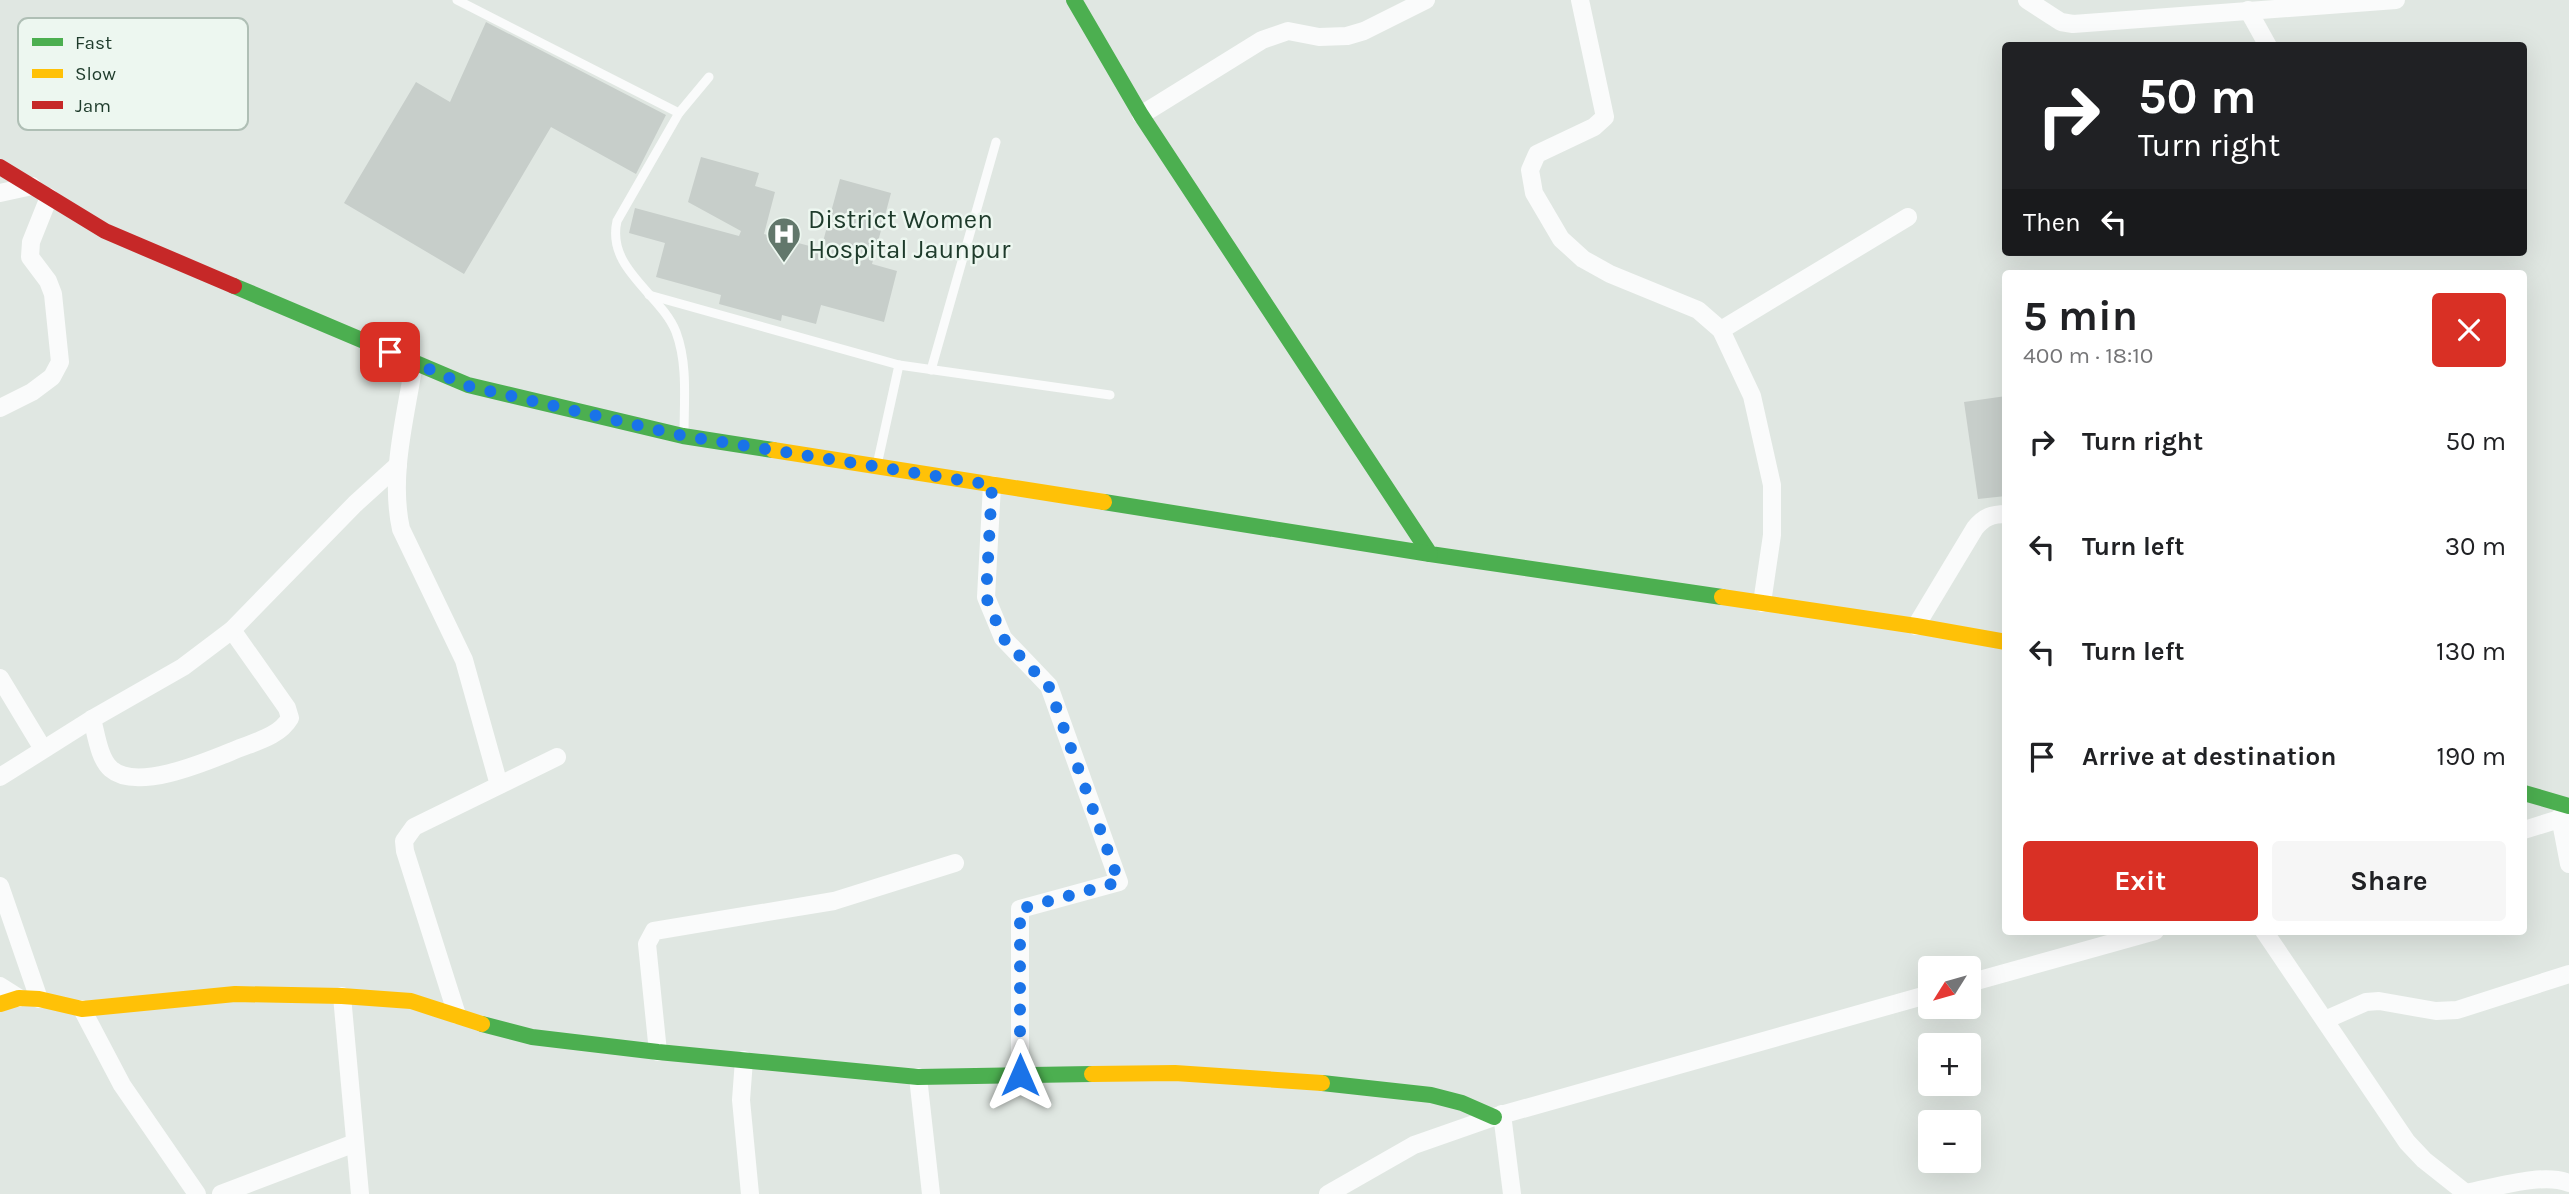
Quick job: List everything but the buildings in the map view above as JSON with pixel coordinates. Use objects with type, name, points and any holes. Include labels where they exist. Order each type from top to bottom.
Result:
[{"type":"street","points":[[1074,0],[1142,115],[1430,554]]},
{"type":"street","points":[[1142,115],[1262,40],[1289,31],[1319,37],[1346,36],[1364,31],[1426,0]]},
{"type":"street","points":[[1580,0],[1605,117],[1594,127],[1537,154],[1530,170],[1534,193],[1561,239],[1583,259],[1610,274],[1698,310],[1721,330],[1752,396],[1772,485],[1772,535],[1762,603]]},
{"type":"street","points":[[2027,0],[2061,22],[2073,24],[2396,0]]},
{"type":"street","points":[[2248,10],[2266,42]]},
{"type":"street","points":[[0,167],[105,230],[468,386],[684,436],[1430,554],[1916,625],[2002,641]]},
{"type":"street","points":[[0,193],[32,186]]},
{"type":"street","points":[[0,408],[32,392],[52,377],[60,362],[53,294],[48,281],[30,257],[31,242],[49,197]]},
{"type":"street","points":[[1721,330],[1908,217]]},
{"type":"street","points":[[414,363],[398,465],[397,510],[401,529],[464,660],[499,785]]},
{"type":"street","points":[[0,776],[183,667],[232,630],[355,504],[398,465]]},
{"type":"street","points":[[992,485],[986,597],[1003,638],[1049,687],[1119,882],[1020,909],[1020,1075]]},
{"type":"street","points":[[1916,625],[1975,528],[1983,519],[2002,514]]},
{"type":"street","points":[[92,719],[103,754],[111,769],[119,774],[136,776],[188,769],[279,731],[290,718],[287,708],[232,630]]},
{"type":"street","points":[[0,678],[43,749]]},
{"type":"street","points":[[457,1015],[404,841],[414,827],[557,757]]},
{"type":"street","points":[[2527,794],[2566,813]]},
{"type":"street","points":[[2527,829],[2566,813]]},
{"type":"street","points":[[2566,813],[2569,864]]},
{"type":"street","points":[[657,1052],[648,944],[654,931],[834,901],[956,863]]},
{"type":"street","points":[[0,886],[39,999]]},
{"type":"street","points":[[1981,980],[2141,935]]},
{"type":"street","points":[[2267,935],[2407,1142],[2424,1160],[2466,1193],[2541,1179],[2559,1179],[2569,1183]]},
{"type":"street","points":[[2325,1020],[2366,1002],[2379,1001],[2436,1011],[2457,1010],[2569,974]]},
{"type":"street","points":[[0,986],[19,998]]},
{"type":"street","points":[[0,1004],[19,998],[39,999],[82,1009],[235,994],[342,996],[411,1001],[532,1037],[657,1052],[918,1077],[1175,1073],[1300,1080],[1431,1094],[1498,1116]]},
{"type":"street","points":[[342,996],[360,1194]]},
{"type":"street","points":[[1328,1194],[1348,1187],[1414,1145],[1498,1116],[1918,997]]},
{"type":"street","points":[[82,1009],[122,1085],[197,1194]]},
{"type":"street","points":[[744,1060],[741,1100],[750,1194]]},
{"type":"street","points":[[918,1077],[931,1194]]},
{"type":"street","points":[[1498,1116],[1511,1194]]},
{"type":"street","points":[[221,1194],[355,1143]]},
{"type":"lane","points":[[457,0],[679,113]]},
{"type":"lane","points":[[684,436],[684,359],[675,329],[627,267],[617,250],[614,234],[617,221],[679,113],[709,77]]},
{"type":"lane","points":[[931,370],[996,142]]},
{"type":"lane","points":[[649,295],[899,365],[1110,394]]},
{"type":"lane","points":[[876,467],[899,365]]},
{"type":"traffic: fast","points":[[1074,0],[1141,115],[1430,554],[1722,597]]},
{"type":"traffic: fast","points":[[234,286],[468,385],[683,436],[773,450]]},
{"type":"traffic: fast","points":[[1104,502],[1430,554]]},
{"type":"traffic: fast","points":[[2527,794],[2569,806]]},
{"type":"traffic: fast","points":[[482,1024],[532,1037],[918,1077],[1092,1074]]},
{"type":"traffic: fast","points":[[1322,1083],[1431,1095],[1462,1103],[1494,1117]]},
{"type":"traffic: slow","points":[[773,450],[1104,502]]},
{"type":"traffic: slow","points":[[1722,597],[2002,641]]},
{"type":"traffic: slow","points":[[0,1004],[19,998],[39,999],[82,1009],[235,994],[342,996],[411,1001],[482,1024]]},
{"type":"traffic: slow","points":[[1092,1074],[1175,1073],[1322,1083]]},
{"type":"traffic: jam","points":[[0,167],[105,231],[234,286]]},
{"type":"place","name":"District Women Hospital Jaunpur","points":[[784,264]]},
{"type":"route","points":[[390,352],[468,386],[684,436],[992,485],[986,597],[1003,638],[1049,687],[1119,882],[1020,909],[1020,1075]]}]
